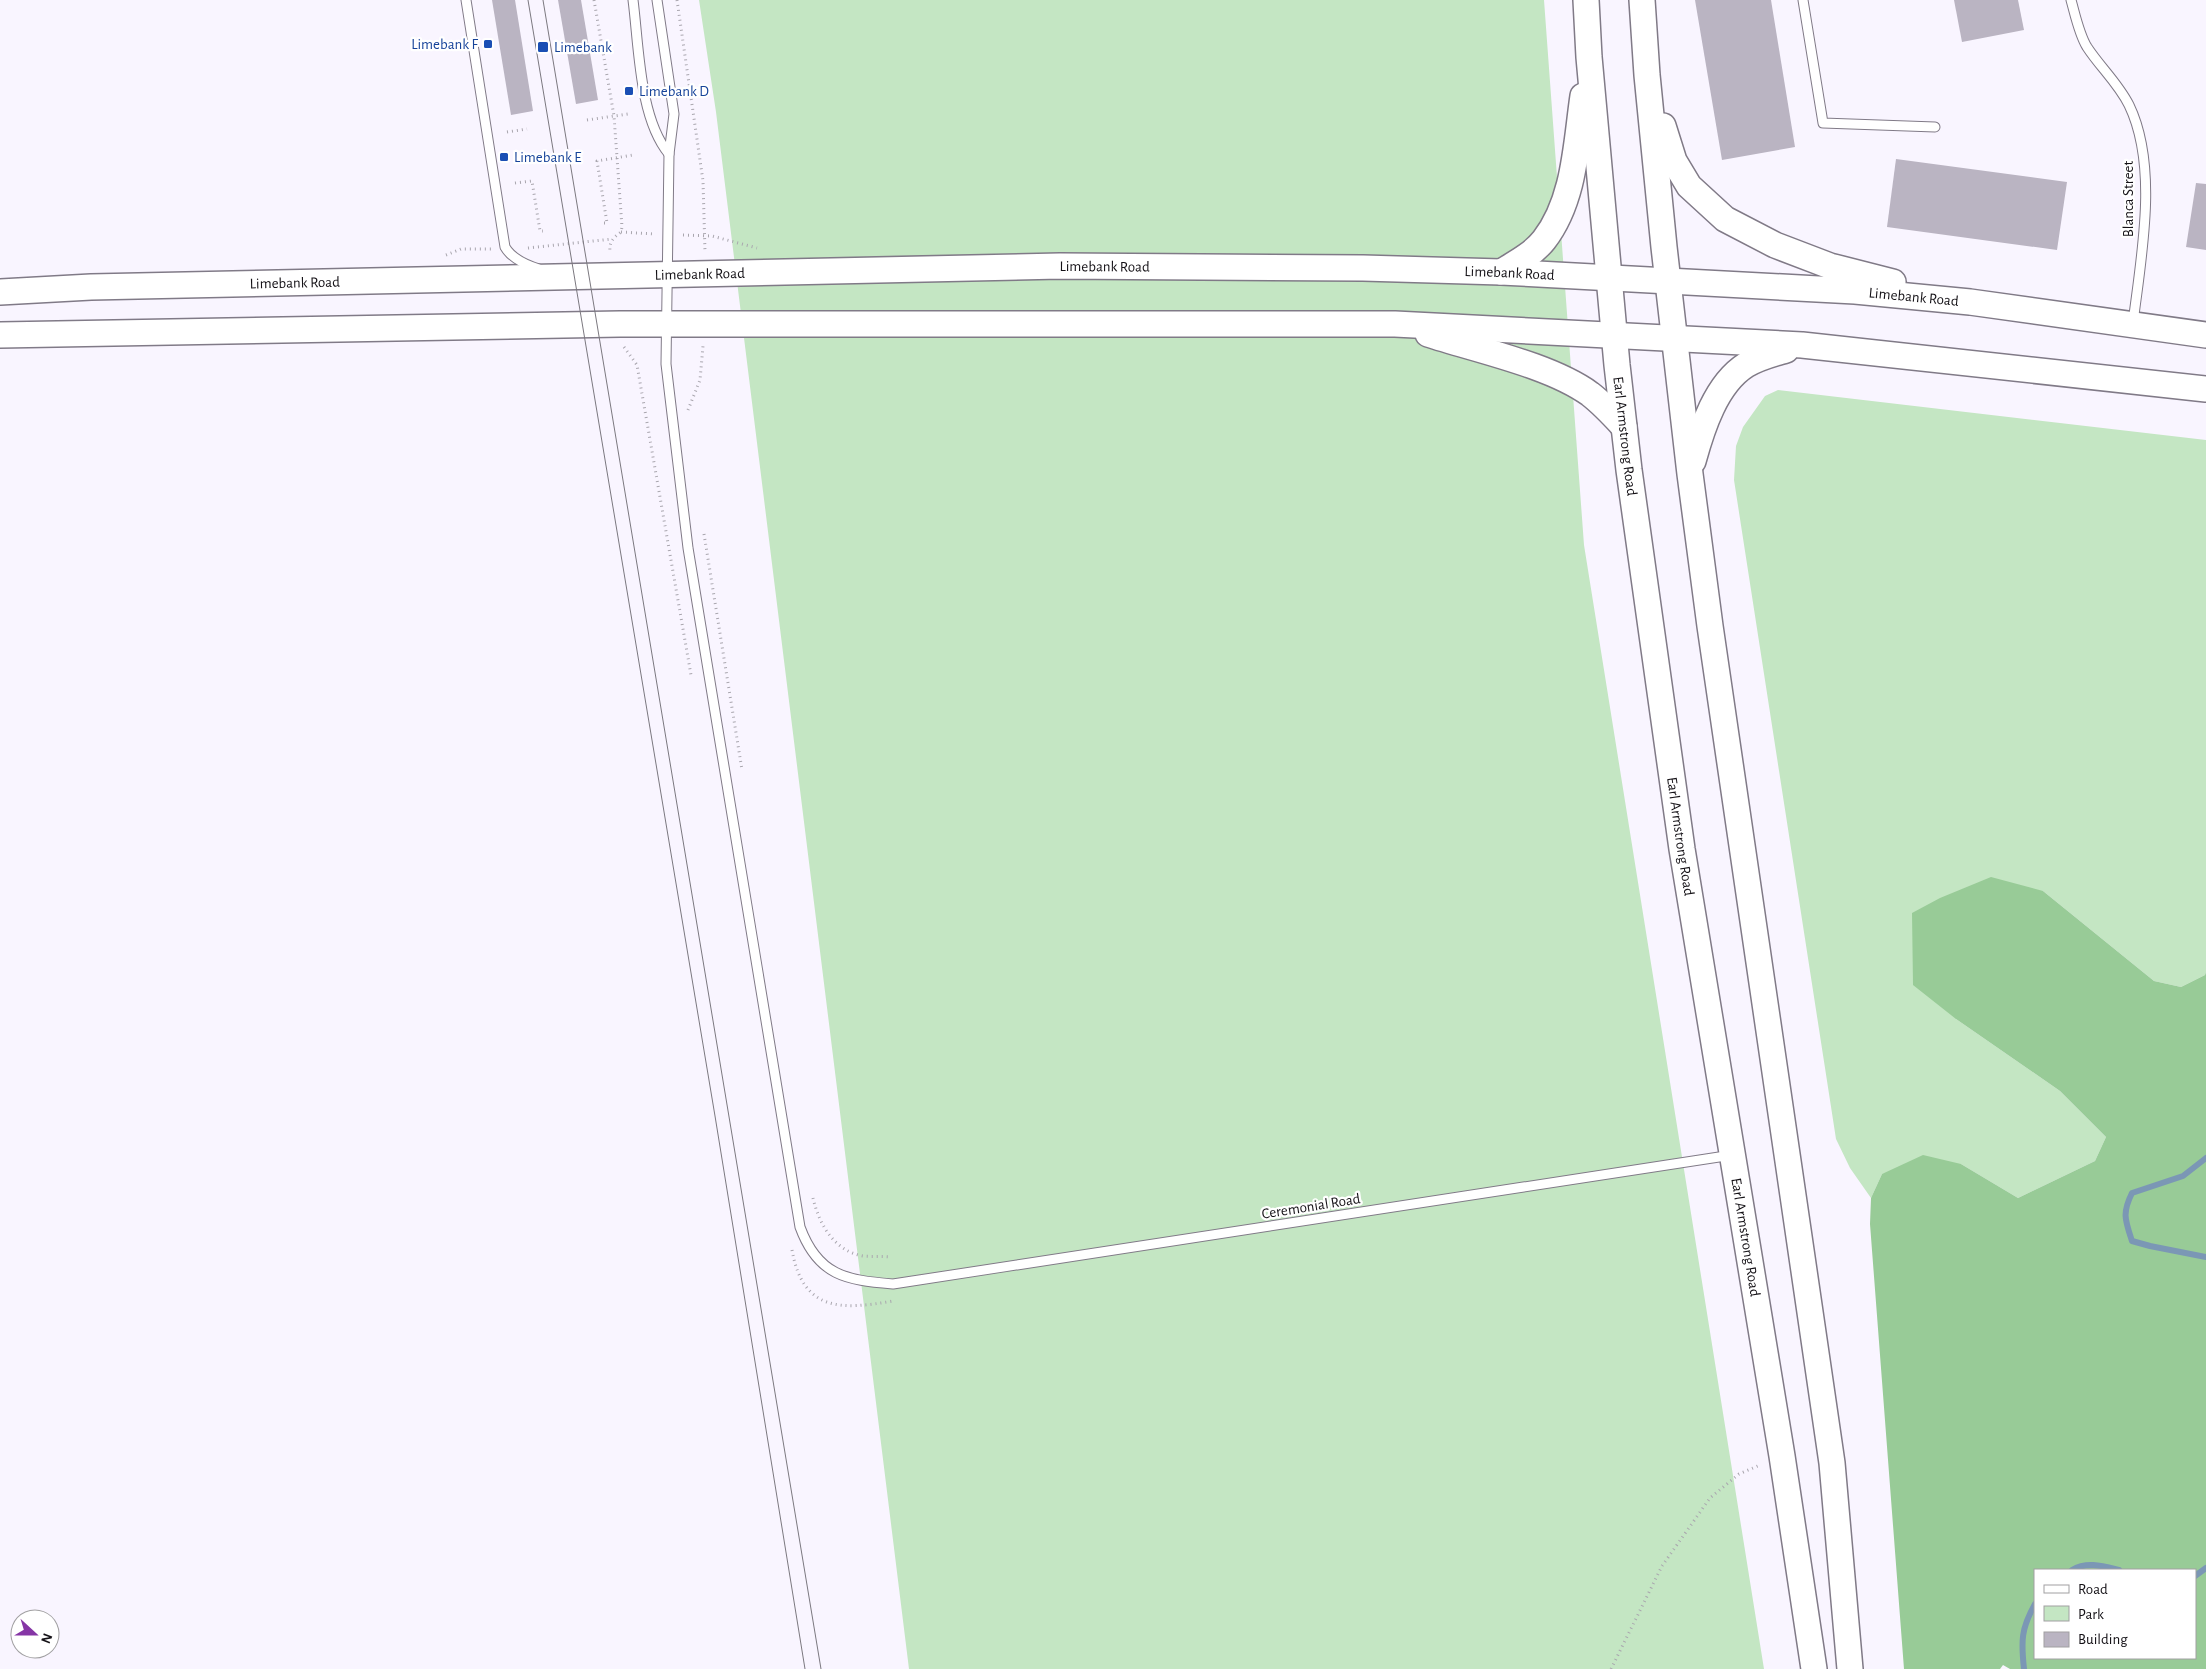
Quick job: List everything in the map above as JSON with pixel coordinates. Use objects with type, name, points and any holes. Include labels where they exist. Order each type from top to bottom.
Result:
[{"type":"main road","name":"Earl Armstrong Road","points":[[1586,0],[1589,57],[1624,427],[1682,849],[1782,1456],[1814,1669]]},
{"type":"main road","points":[[1642,0],[1647,74],[1690,474],[1710,626],[1832,1463],[1850,1669]]},
{"type":"main road","points":[[1501,272],[1527,256],[1544,240],[1561,212],[1568,192],[1574,160],[1589,57]]},
{"type":"main road","points":[[1647,74],[1674,161],[1689,186],[1724,220],[1774,245],[1830,266],[1970,302]]},
{"type":"main road","name":"Limebank Road","points":[[0,292],[121,286],[563,277],[666,273],[1107,266],[1363,268],[1501,272],[1855,291],[1970,302],[2206,335]]},
{"type":"main road","points":[[1395,324],[1510,359],[1564,380],[1590,394],[1624,427]]},
{"type":"main road","points":[[0,335],[493,325],[1395,324],[1802,345],[2206,389]]},
{"type":"main road","points":[[1690,474],[1704,425],[1728,382],[1744,366],[1761,357],[1802,345]]},
{"type":"lane","points":[[466,0],[506,249],[509,254],[529,266],[563,277]]},
{"type":"lane","points":[[633,0],[647,112],[654,133],[669,154]]},
{"type":"lane","name":"Ceremonial Road","points":[[657,0],[674,114],[669,154],[665,324],[666,364],[688,548],[800,1227],[807,1246],[815,1257],[830,1270],[862,1282],[893,1284],[1732,1155]]},
{"type":"lane","points":[[1803,0],[1823,123],[1935,127]]},
{"type":"lane","name":"Blanca Street","points":[[2071,0],[2086,45],[2120,88],[2130,107],[2138,129],[2145,166],[2141,255],[2133,326]]},
{"type":"path","points":[[594,0],[614,116],[621,232]]},
{"type":"path","points":[[677,0],[703,181],[706,259]]},
{"type":"path","points":[[587,120],[628,114]]},
{"type":"path","points":[[508,132],[527,129]]},
{"type":"path","points":[[604,223],[607,223],[597,161],[633,155]]},
{"type":"path","points":[[515,184],[532,181],[540,231],[543,231]]},
{"type":"path","points":[[609,246],[612,239],[621,232],[630,232]]},
{"type":"path","points":[[492,249],[612,239]]},
{"type":"path","points":[[687,417],[700,380],[703,340]]},
{"type":"path","points":[[702,525],[742,772]]},
{"type":"path","points":[[811,1189],[817,1216],[825,1231],[836,1242],[862,1256],[890,1257]]},
{"type":"path","points":[[1611,1669],[1662,1566],[1710,1498],[1739,1474],[1782,1456]]},
{"type":"green space","points":[[699,0],[1544,0],[1584,545],[1764,1669],[909,1669],[716,112]]},
{"type":"green space","points":[[1778,390],[2206,440],[2206,972],[2205,975],[2181,987],[2154,981],[2043,891],[1956,1019],[2060,1091],[2106,1137],[2095,1161],[2018,1198],[1961,1164],[1882,1174],[1871,1198],[1850,1168],[1836,1139],[1734,480],[1736,446],[1743,427],[1765,396]]},
{"type":"green space","points":[[1991,877],[2043,891],[2154,981],[2181,987],[2205,975],[2206,972],[2206,1669],[2010,1669],[2003,1665],[2000,1669],[1904,1669],[1870,1224],[1871,1198],[1882,1174],[1923,1155],[1961,1164],[2018,1198],[2095,1161],[2106,1137],[2060,1091],[1956,1019],[1913,985],[1912,913],[1940,898]]},
{"type":"building","points":[[492,0],[515,0],[533,111],[511,115]]},
{"type":"building","points":[[558,0],[581,0],[598,100],[576,104]]},
{"type":"building","points":[[1695,0],[1771,0],[1795,147],[1722,160]]},
{"type":"building","points":[[1954,0],[2018,0],[2024,30],[1962,42]]},
{"type":"building","points":[[1896,159],[2067,182],[2057,250],[1887,227]]},
{"type":"building","points":[[2196,183],[2206,184],[2206,250],[2186,247]]},
{"type":"waterway","points":[[2206,1158],[2183,1176],[2132,1193],[2126,1211],[2132,1241],[2206,1257]]},
{"type":"waterway","points":[[2074,1569],[2089,1565],[2114,1569]]},
{"type":"waterway","points":[[2196,1575],[2206,1568]]},
{"type":"waterway","points":[[2024,1669],[2023,1635],[2034,1606]]},
{"type":"tram line","points":[[528,0],[715,1116],[805,1669]]},
{"type":"tram line","points":[[543,0],[821,1669]]},
{"type":"place","name":"Limebank F","points":[[488,44]]},
{"type":"place","name":"Limebank","points":[[543,47]]},
{"type":"place","name":"Limebank D","points":[[629,91]]},
{"type":"place","name":"Limebank E","points":[[504,157]]}]
